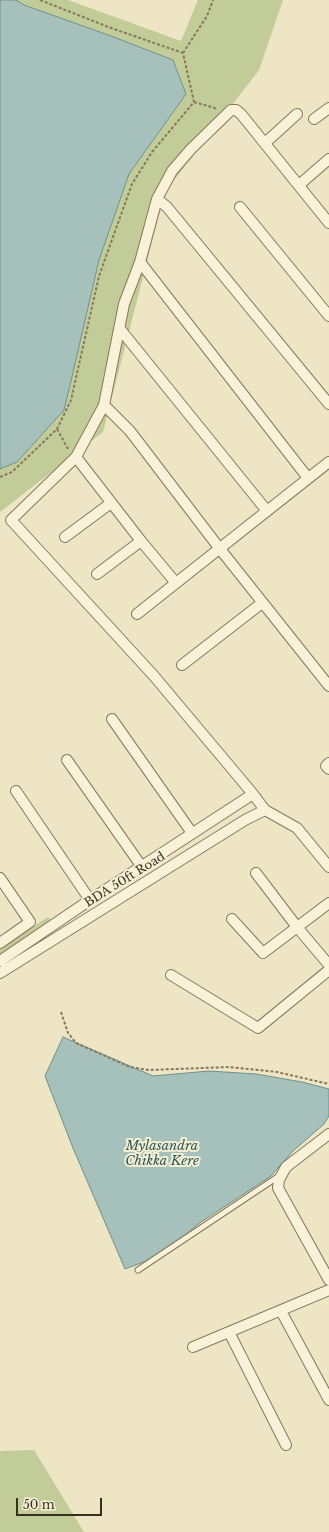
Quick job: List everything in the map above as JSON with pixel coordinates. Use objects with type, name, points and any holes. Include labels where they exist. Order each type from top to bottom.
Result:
[{"type":"street","points":[[314,119],[329,108]]},
{"type":"street","points":[[329,223],[241,114],[236,110],[231,110],[191,149],[172,171],[157,199],[140,262],[124,304],[104,405],[75,458],[10,520],[154,676],[265,810],[297,828],[329,867]]},
{"type":"street","points":[[265,143],[297,114]]},
{"type":"street","points":[[299,185],[329,159]]},
{"type":"street","points":[[157,199],[167,207],[329,404]]},
{"type":"street","points":[[240,207],[329,316]]},
{"type":"street","points":[[140,262],[308,478]]},
{"type":"street","points":[[120,329],[267,511]]},
{"type":"street","points":[[104,405],[130,431],[262,603],[329,686]]},
{"type":"street","points":[[75,458],[176,583]]},
{"type":"street","points":[[137,614],[329,462]]},
{"type":"street","points":[[65,537],[111,503]]},
{"type":"street","points":[[97,574],[141,540]]},
{"type":"street","points":[[182,665],[262,603]]},
{"type":"street","points":[[112,719],[192,833]]},
{"type":"street","points":[[67,760],[142,867]]},
{"type":"street","points":[[329,764],[326,766],[329,769]]},
{"type":"street","points":[[16,791],[90,900]]},
{"type":"street","name":"BDA 50ft Road","points":[[0,961],[90,900],[253,794]]},
{"type":"street","name":"BDA 50ft Road","points":[[0,973],[245,820],[265,810]]},
{"type":"street","points":[[256,873],[297,927],[329,965]]},
{"type":"street","points":[[0,878],[30,922],[0,943]]},
{"type":"street","points":[[232,918],[262,954],[329,902]]},
{"type":"street","points":[[171,975],[258,1028],[329,970]]},
{"type":"street","points":[[329,1134],[286,1167],[281,1174],[278,1188],[329,1280]]},
{"type":"street","points":[[193,1347],[329,1290]]},
{"type":"street","points":[[281,1311],[329,1400]]},
{"type":"street","points":[[229,1332],[286,1445]]},
{"type":"lane","points":[[138,1270],[281,1174]]},
{"type":"path","points":[[40,0],[111,28],[183,53]]},
{"type":"path","points":[[194,102],[183,53],[207,16],[213,0]]},
{"type":"path","points":[[194,102],[216,109],[236,110]]},
{"type":"path","points":[[0,477],[12,472],[57,429],[71,400],[99,276],[132,184],[152,152],[194,102]]},
{"type":"path","points":[[57,429],[75,458]]},
{"type":"path","points":[[60,1012],[68,1033],[76,1043],[130,1066],[149,1070],[229,1067],[277,1072],[329,1084]]},
{"type":"green space","points":[[16,0],[68,0],[181,41],[198,0],[283,0],[259,70],[165,192],[103,432],[0,512],[0,469],[17,462],[64,410],[99,260],[129,174],[186,94],[173,60],[24,5]]},
{"type":"green space","points":[[48,917],[53,922],[0,956],[0,948]]},
{"type":"green space","points":[[34,1450],[84,1532],[0,1532],[0,1451]]},
{"type":"water","points":[[0,0],[16,0],[24,5],[173,60],[186,94],[129,174],[99,260],[64,410],[17,462],[0,469]]},
{"type":"water","name":"Mylasandra Chikka Kere","points":[[63,1037],[153,1076],[209,1071],[256,1074],[302,1082],[329,1089],[329,1116],[324,1124],[293,1151],[271,1176],[201,1222],[159,1256],[125,1269],[73,1148],[45,1076]]}]
